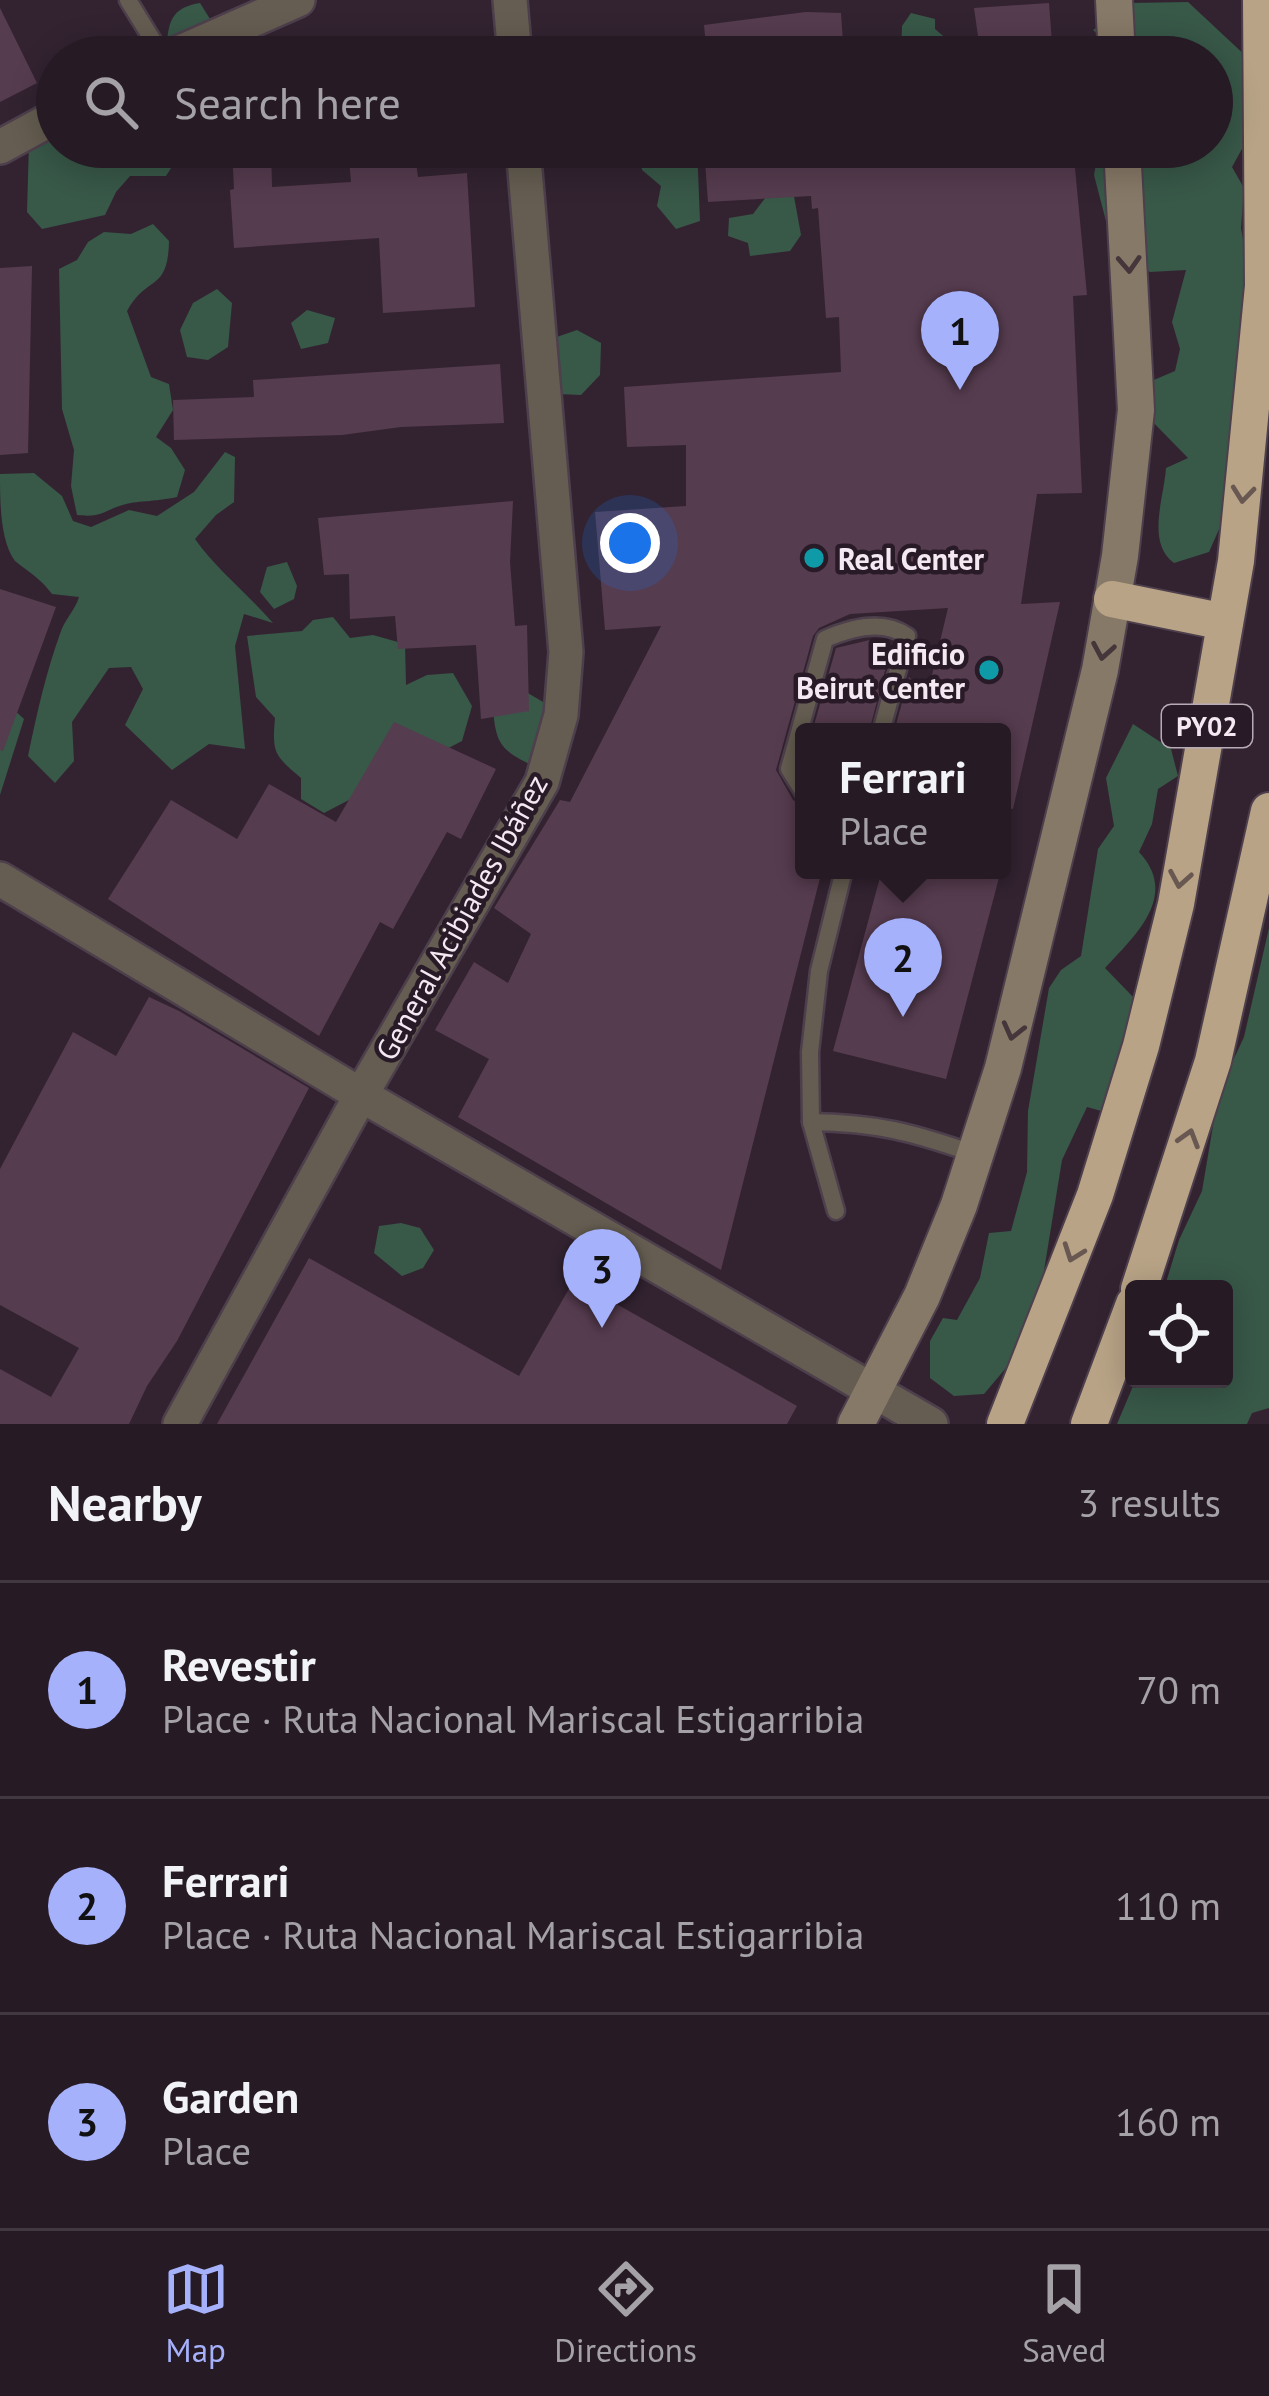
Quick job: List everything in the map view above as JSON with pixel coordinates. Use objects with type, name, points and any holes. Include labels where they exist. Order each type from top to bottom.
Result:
[{"type":"highway","name":"PY02","points":[[1005,1424],[1095,1195],[1141,1046],[1176,904],[1236,561],[1263,286],[1266,51],[1261,0]]},
{"type":"highway","points":[[1112,599],[1225,622]]},
{"type":"highway","points":[[1142,1280],[1213,1061],[1269,811]]},
{"type":"highway","points":[[1089,1424],[1125,1328]]},
{"type":"street","points":[[215,36],[298,0]]},
{"type":"street","points":[[510,0],[513,36]]},
{"type":"street","points":[[1114,0],[1116,36]]},
{"type":"street","points":[[0,147],[36,127]]},
{"type":"street","name":"General Acibiades Ibáñez","points":[[181,1424],[361,1095],[542,782],[561,715],[566,652],[525,168]]},
{"type":"street","points":[[865,1408],[922,1296],[976,1154],[1003,1068],[1100,670],[1136,410],[1123,168]]},
{"type":"street","points":[[0,879],[361,1095],[865,1408],[931,1424]]},
{"type":"lane","points":[[128,0],[152,36]]},
{"type":"lane","points":[[802,723],[825,639],[869,627],[896,628],[907,636],[883,723]]},
{"type":"lane","points":[[795,748],[789,770],[795,779]]},
{"type":"lane","points":[[836,1211],[811,1122],[810,1052],[819,971],[842,879]]},
{"type":"lane","points":[[811,1122],[870,1123],[976,1154]]},
{"type":"green space","points":[[1188,2],[1224,36],[1099,36],[1093,30],[1131,3]]},
{"type":"green space","points":[[200,3],[215,27],[168,36],[175,14]]},
{"type":"green space","points":[[911,13],[935,19],[935,29],[943,36],[902,36]]},
{"type":"green space","points":[[1233,44],[1248,58],[1249,136],[1233,165]]},
{"type":"green space","points":[[36,139],[36,168],[171,168],[166,176],[130,176],[105,215],[42,229],[27,212],[29,143]]},
{"type":"green space","points":[[698,168],[700,221],[676,229],[657,206],[661,186],[642,170]]},
{"type":"green space","points":[[1095,168],[1233,168],[1244,188],[1241,228],[1252,291],[1224,518],[1209,552],[1174,563],[1161,544],[1160,506],[1166,468],[1188,458],[1146,415],[1149,382],[1175,371],[1180,349],[1172,322],[1186,270],[1150,272],[1113,248]]},
{"type":"green space","points":[[772,189],[793,191],[801,235],[790,251],[750,256],[748,243],[728,236],[729,218],[753,214]]},
{"type":"green space","points":[[153,224],[169,241],[165,269],[127,311],[151,377],[169,384],[173,410],[156,437],[171,448],[185,470],[177,497],[77,515],[71,486],[74,450],[62,409],[59,269],[77,260],[88,242],[104,232],[131,234]]},
{"type":"green space","points":[[217,289],[232,303],[228,347],[208,360],[187,357],[180,330],[193,303]]},
{"type":"green space","points":[[307,310],[335,318],[328,343],[301,349],[291,323]]},
{"type":"green space","points":[[577,330],[601,343],[600,375],[581,395],[558,394],[548,340]]},
{"type":"green space","points":[[225,452],[235,457],[234,502],[195,539],[273,623],[244,614],[235,646],[245,749],[209,744],[172,770],[125,725],[143,689],[131,667],[109,668],[72,722],[74,761],[55,783],[28,756],[56,646],[79,597],[52,594],[15,561],[4,532],[0,474],[34,473],[62,496],[73,521],[91,527],[129,510],[157,516],[194,492]]},
{"type":"green space","points":[[287,562],[297,586],[294,599],[274,609],[260,592],[267,567]]},
{"type":"green space","points":[[333,617],[350,638],[373,635],[405,644],[406,685],[427,675],[453,673],[472,706],[462,741],[324,813],[301,799],[301,778],[277,752],[275,718],[256,697],[247,636],[302,631],[313,620]]},
{"type":"green space","points":[[526,692],[550,706],[536,767],[503,746],[494,721],[493,709]]},
{"type":"green space","points":[[0,697],[24,719],[0,795]]},
{"type":"green space","points":[[1133,724],[1171,749],[1178,776],[1158,789],[1152,824],[1139,852],[1155,883],[1149,913],[1105,968],[1135,999],[1120,1067],[1105,1112],[1087,1107],[1062,1160],[1043,1277],[1022,1349],[984,1394],[954,1396],[930,1378],[930,1341],[943,1318],[957,1320],[980,1278],[989,1233],[1011,1231],[1027,1172],[1028,1111],[1049,988],[1061,970],[1081,956],[1098,849],[1114,826],[1106,778]]},
{"type":"green space","points":[[1269,928],[1269,1408],[1252,1413],[1247,1424],[1117,1424],[1132,1388],[1233,1388],[1233,1280],[1167,1280],[1202,1191],[1223,1082],[1244,1037]]},
{"type":"green space","points":[[401,1223],[420,1228],[434,1250],[423,1268],[402,1276],[374,1253],[379,1226]]},
{"type":"building","points":[[1049,3],[1051,36],[978,36],[974,8]]},
{"type":"building","points":[[0,8],[36,84],[0,102]]},
{"type":"building","points":[[806,12],[841,13],[843,36],[705,36],[704,25]]},
{"type":"building","points":[[233,168],[272,168],[272,187],[351,182],[350,168],[417,168],[418,177],[467,173],[475,307],[383,313],[379,238],[234,248],[230,190],[234,189]]},
{"type":"building","points":[[706,168],[1075,168],[1087,295],[1073,296],[1082,493],[1037,494],[1021,604],[1060,602],[1013,809],[1011,723],[896,723],[909,677],[927,696],[948,608],[850,614],[819,628],[813,636],[776,770],[795,801],[795,879],[820,879],[721,1270],[458,1117],[489,1059],[435,1030],[474,962],[508,983],[531,934],[494,908],[560,800],[570,802],[661,626],[605,630],[595,512],[686,506],[686,445],[627,447],[624,387],[841,372],[839,317],[826,318],[818,208],[812,209],[811,196],[708,202]]},
{"type":"building","points":[[32,266],[28,453],[0,455],[0,268]]},
{"type":"building","points":[[500,364],[504,423],[401,427],[342,435],[174,440],[173,400],[254,397],[253,380]]},
{"type":"building","points":[[513,501],[510,562],[515,626],[527,625],[529,711],[481,719],[476,645],[398,649],[395,616],[350,619],[349,574],[324,575],[318,518]]},
{"type":"building","points":[[0,589],[56,607],[3,751],[0,750]]},
{"type":"building","points":[[874,639],[889,655],[871,723],[815,723],[836,648]]},
{"type":"building","points":[[394,722],[496,769],[461,839],[447,832],[393,929],[380,922],[319,1036],[108,899],[171,800],[237,839],[269,784],[336,822]]},
{"type":"building","points":[[880,879],[999,879],[946,1079],[833,1051]]},
{"type":"building","points":[[149,997],[309,1088],[129,1424],[0,1424],[0,1369],[51,1397],[79,1348],[0,1305],[0,1169],[73,1032],[116,1056]]},
{"type":"building","points":[[309,1258],[519,1376],[574,1280],[797,1406],[787,1424],[217,1424]]},
{"type":"place","name":"Revestir","points":[[960,390]]},
{"type":"place","name":"Real Center","points":[[814,558]]},
{"type":"place","name":"Edificio Beirut Center","points":[[989,670]]},
{"type":"place","name":"Ferrari","points":[[903,1017]]},
{"type":"place","name":"Garden","points":[[602,1328]]}]
